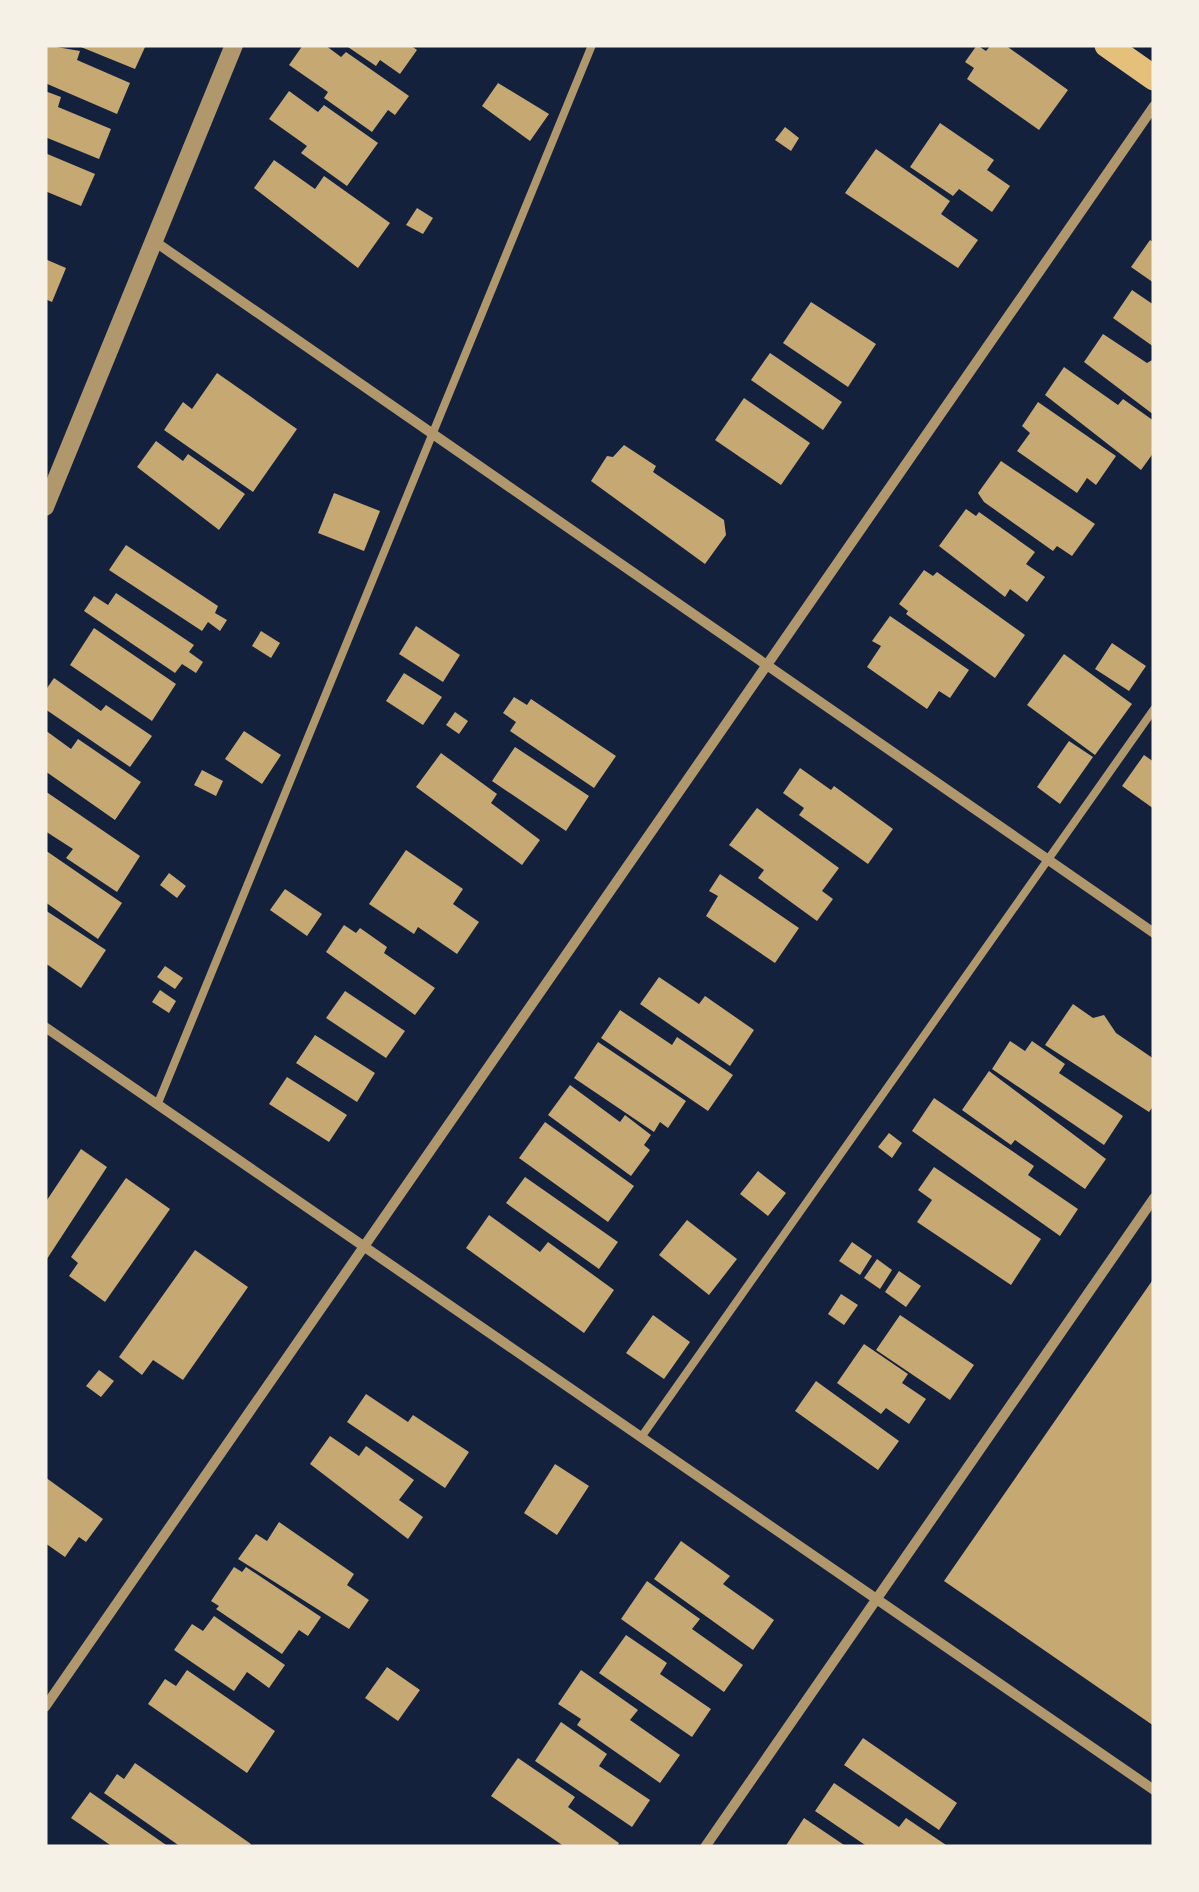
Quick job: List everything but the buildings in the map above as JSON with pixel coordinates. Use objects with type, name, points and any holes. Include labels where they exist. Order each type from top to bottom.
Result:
[{"type":"main road","points":[[1107,45],[1154,78]]},
{"type":"street","points":[[45,507],[234,45]]},
{"type":"street","points":[[45,1707],[1154,106]]},
{"type":"street","points":[[154,241],[1154,934]]},
{"type":"street","points":[[45,1026],[1154,1790]]},
{"type":"street","points":[[705,1847],[1154,1198]]},
{"type":"lane","points":[[158,1104],[592,45]]},
{"type":"lane","points":[[642,1436],[1154,708]]}]
